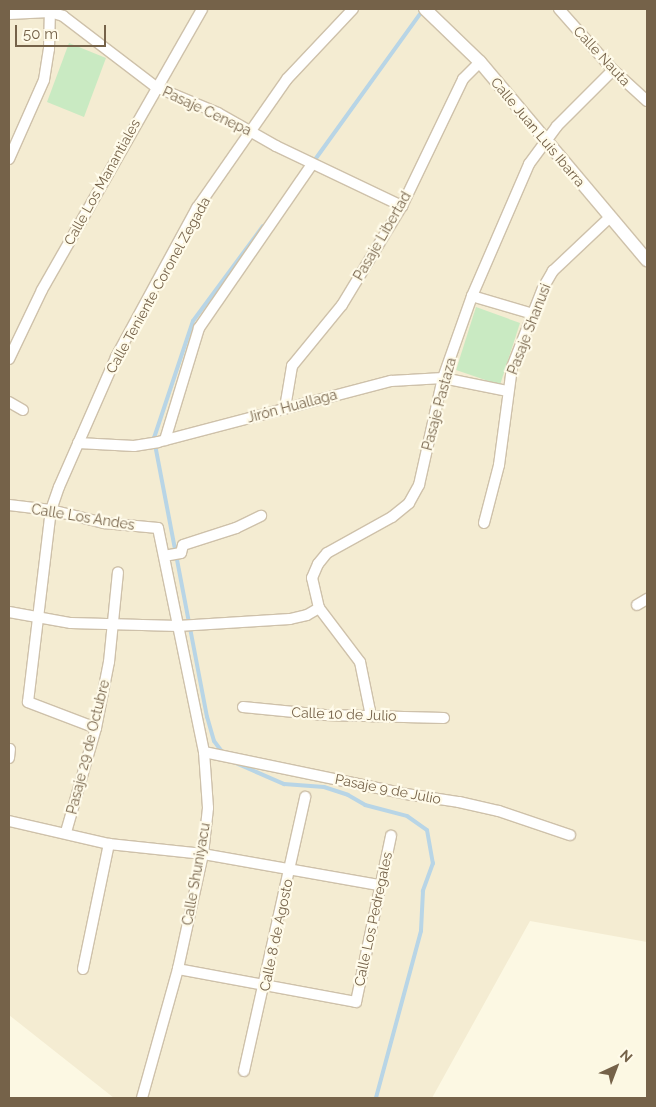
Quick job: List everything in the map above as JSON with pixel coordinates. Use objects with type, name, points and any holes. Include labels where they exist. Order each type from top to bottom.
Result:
[{"type":"street","name":"Calle Los Manantiales","points":[[9,359],[42,290],[202,9]]},
{"type":"street","name":"Calle Teniente Coronel Zegada","points":[[96,728],[28,702],[51,510],[116,357],[197,208],[287,79],[352,9]]},
{"type":"street","name":"Calle Juan Luis Ibarra","points":[[425,9],[480,62],[609,218],[647,260]]},
{"type":"street","name":"Calle Nauta","points":[[559,9],[613,70],[647,101]]},
{"type":"street","name":"Pasaje Cenepa","points":[[50,10],[63,16],[156,87],[251,130],[312,164],[402,206]]},
{"type":"street","points":[[9,14],[50,10],[49,49],[44,80],[9,159]]},
{"type":"street","name":"Pasaje Libertad","points":[[285,408],[292,366],[342,305],[402,206],[445,111],[462,79],[480,62]]},
{"type":"street","name":"Pasaje Pastaza","points":[[371,716],[360,662],[318,608],[312,578],[322,558],[346,540],[402,511],[409,503],[419,485],[443,378],[472,296],[529,164],[546,140],[613,70]]},
{"type":"street","points":[[158,442],[199,328],[312,164]]},
{"type":"street","name":"Pasaje Shanusi","points":[[484,523],[499,465],[507,391],[512,368],[533,314],[553,271],[609,218]]},
{"type":"street","points":[[472,296],[533,314]]},
{"type":"street","name":"Jirón Huallaga","points":[[78,443],[134,446],[158,442],[391,382],[443,378],[507,391]]},
{"type":"street","points":[[9,402],[23,410]]},
{"type":"street","name":"Calle Los Andes","points":[[9,505],[51,510],[104,523],[158,528]]},
{"type":"street","points":[[164,556],[181,554],[183,545],[236,528],[261,516]]},
{"type":"street","name":"Calle Shuniyacu","points":[[142,1098],[178,969],[203,854],[208,808],[204,752],[158,528]]},
{"type":"street","name":"Pasaje 29 de Octubre","points":[[66,832],[96,728],[109,662],[118,572]]},
{"type":"street","points":[[637,605],[647,600]]},
{"type":"street","points":[[9,612],[38,619],[178,626],[290,619],[307,615],[318,608]]},
{"type":"street","name":"Calle 10 de Julio","points":[[243,708],[325,715],[444,718]]},
{"type":"street","name":"Pasaje 9 de Julio","points":[[204,752],[406,794],[467,804],[570,835]]},
{"type":"street","name":"Calle 8 de Agosto","points":[[244,1071],[265,985],[305,797]]},
{"type":"street","points":[[9,821],[66,832],[109,844],[203,854],[290,871],[379,885]]},
{"type":"street","name":"Calle Los Pedregales","points":[[265,985],[356,1002],[379,885],[391,836]]},
{"type":"street","points":[[83,969],[109,844]]},
{"type":"street","points":[[178,969],[265,985]]},
{"type":"shaded area","points":[[9,9],[647,9],[647,942],[530,921],[432,1098],[114,1098],[9,1015]]},
{"type":"green space","points":[[69,43],[106,58],[84,117],[47,102]]},
{"type":"green space","points":[[476,307],[520,323],[500,385],[456,370]]},
{"type":"waterway","points":[[314,161],[420,14]]},
{"type":"waterway","points":[[223,753],[214,741],[207,717],[154,438],[193,321],[263,226]]},
{"type":"waterway","points":[[231,761],[284,784],[324,787],[348,795],[365,805],[407,816],[427,830],[433,863],[423,891],[421,931],[376,1098]]}]
